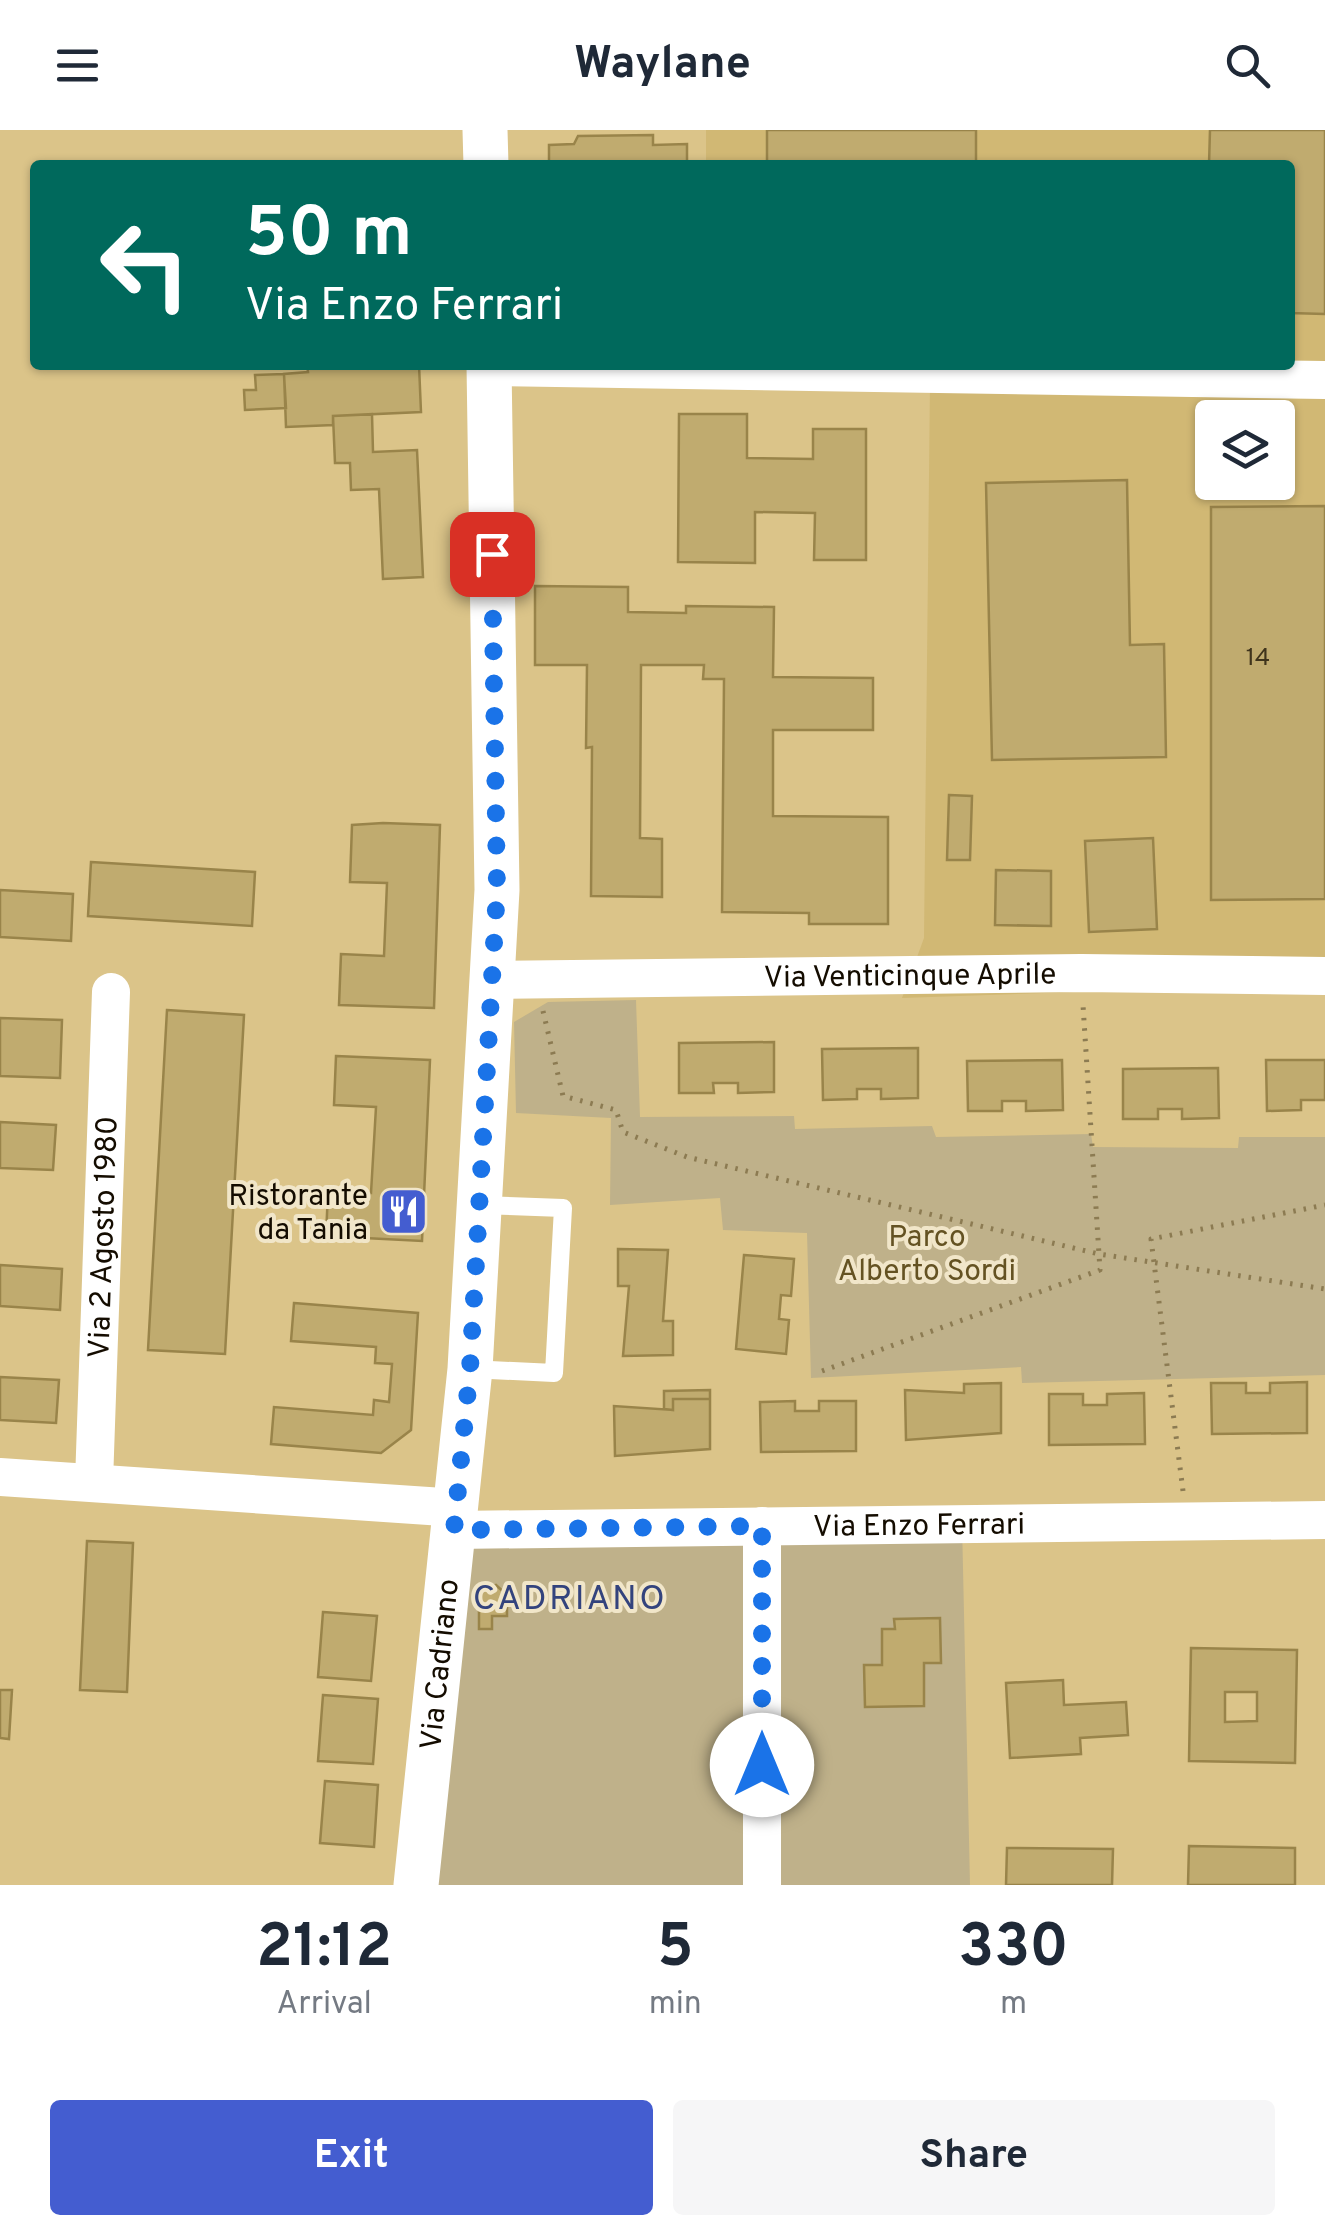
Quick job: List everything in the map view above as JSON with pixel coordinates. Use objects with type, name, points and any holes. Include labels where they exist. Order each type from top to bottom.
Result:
[{"type":"street","points":[[485,130],[486,160]]},
{"type":"street","name":"Via Cadriano","points":[[416,1885],[470,1369],[497,890],[489,370]]},
{"type":"street","points":[[728,370],[1325,380]]},
{"type":"street","name":"Via Venticinque Aprile","points":[[492,980],[1081,974],[1325,976]]},
{"type":"street","name":"Via 2 Agosto 1980","points":[[94,1482],[111,992]]},
{"type":"street","points":[[0,1477],[94,1482],[456,1519]]},
{"type":"street","name":"Via Enzo Ferrari","points":[[456,1519],[762,1526],[1325,1520]]},
{"type":"street","points":[[762,1526],[762,1885]]},
{"type":"lane","points":[[470,1369],[554,1373],[562,1208],[480,1204]]},
{"type":"path","points":[[822,1370],[1100,1270],[1081,974]]},
{"type":"path","points":[[536,981],[563,1096],[616,1110],[623,1132],[687,1157],[1099,1254],[1325,1290]]},
{"type":"path","points":[[1187,1520],[1151,1238],[1325,1206]]},
{"type":"shaded area","points":[[706,130],[1325,130],[1325,983],[902,998],[924,938],[930,384],[1195,370],[1295,370],[1295,160],[706,160]]},
{"type":"green space","name":"Parco Alberto Sordi","points":[[636,1000],[640,1117],[794,1116],[795,1129],[932,1126],[936,1137],[1091,1134],[1093,1147],[1238,1148],[1239,1137],[1325,1137],[1325,1375],[1022,1383],[1021,1367],[811,1378],[807,1233],[723,1230],[720,1198],[610,1205],[611,1118],[516,1113],[514,1022],[548,1002]]},
{"type":"green space","points":[[454,1512],[962,1523],[970,1885],[416,1885]]},
{"type":"building","points":[[767,130],[976,130],[976,160],[767,160]]},
{"type":"building","points":[[1210,130],[1325,130],[1325,314],[1295,313],[1295,160],[1209,160]]},
{"type":"building","points":[[653,135],[653,145],[687,144],[687,160],[549,160],[549,145],[574,144],[578,136]]},
{"type":"building","points":[[419,370],[421,412],[333,416],[333,425],[286,427],[284,374]]},
{"type":"building","points":[[284,374],[286,408],[245,410],[244,390],[256,390],[255,375]]},
{"type":"building","points":[[372,414],[373,452],[417,450],[423,577],[383,579],[379,489],[351,490],[350,463],[335,463],[333,416]]},
{"type":"building","points":[[679,414],[747,414],[747,458],[813,459],[813,429],[866,429],[866,560],[814,560],[815,513],[755,512],[755,563],[678,562]]},
{"type":"building","points":[[1127,480],[1130,645],[1164,644],[1166,757],[992,760],[986,483]]},
{"type":"building","points":[[1325,506],[1325,899],[1211,900],[1211,507]]},
{"type":"building","points":[[535,586],[628,587],[628,612],[686,613],[686,606],[774,607],[773,677],[873,678],[873,730],[773,730],[773,816],[888,817],[888,924],[809,924],[809,913],[722,912],[724,679],[703,679],[704,665],[641,665],[640,838],[662,839],[662,897],[591,896],[592,747],[586,748],[587,665],[535,665]]},
{"type":"building","points":[[949,795],[972,796],[970,860],[947,860]]},
{"type":"building","points":[[352,825],[440,825],[434,1008],[339,1005],[341,954],[384,956],[387,883],[350,882]]},
{"type":"building","points":[[1153,838],[1157,929],[1089,932],[1085,841]]},
{"type":"building","points":[[91,862],[255,872],[252,926],[88,916]]},
{"type":"building","points":[[996,870],[1051,871],[1051,926],[995,925]]},
{"type":"building","points":[[0,890],[73,894],[71,941],[0,937]]},
{"type":"building","points":[[167,1010],[244,1015],[225,1354],[148,1350]]},
{"type":"building","points":[[0,1018],[62,1020],[60,1078],[0,1076]]},
{"type":"building","points":[[774,1042],[774,1092],[738,1093],[738,1083],[713,1083],[714,1093],[679,1093],[679,1043]]},
{"type":"building","points":[[918,1048],[918,1098],[881,1099],[881,1089],[857,1089],[857,1099],[823,1100],[822,1049]]},
{"type":"building","points":[[336,1056],[430,1060],[422,1241],[326,1236],[328,1192],[371,1193],[376,1107],[334,1105]]},
{"type":"building","points":[[1062,1060],[1063,1110],[1026,1111],[1026,1101],[1002,1101],[1002,1111],[968,1111],[967,1061]]},
{"type":"building","points":[[1266,1060],[1325,1060],[1325,1100],[1301,1100],[1301,1110],[1267,1111]]},
{"type":"building","points":[[1218,1068],[1219,1118],[1182,1119],[1182,1109],[1158,1109],[1158,1119],[1123,1119],[1123,1069]]},
{"type":"building","points":[[0,1122],[56,1125],[53,1170],[0,1168]]},
{"type":"building","points":[[618,1249],[668,1250],[663,1321],[673,1321],[673,1355],[623,1356],[629,1286],[618,1286]]},
{"type":"building","points":[[744,1255],[794,1259],[791,1296],[781,1295],[779,1319],[789,1320],[786,1354],[736,1349]]},
{"type":"building","points":[[0,1265],[62,1269],[60,1310],[0,1306]]},
{"type":"building","points":[[294,1303],[418,1313],[411,1430],[381,1453],[271,1444],[274,1407],[373,1415],[374,1400],[389,1402],[392,1364],[375,1363],[376,1347],[291,1341]]},
{"type":"building","points":[[0,1377],[59,1380],[56,1423],[0,1420]]},
{"type":"building","points":[[1307,1382],[1307,1433],[1212,1434],[1211,1383],[1246,1383],[1246,1393],[1270,1393],[1270,1383]]},
{"type":"building","points":[[1001,1383],[1001,1433],[906,1440],[905,1390],[964,1393],[964,1384]]},
{"type":"building","points":[[710,1390],[710,1399],[673,1399],[673,1410],[664,1409],[664,1391]]},
{"type":"building","points":[[1144,1393],[1145,1444],[1049,1445],[1049,1394],[1083,1394],[1083,1405],[1107,1405],[1107,1394]]},
{"type":"building","points":[[673,1399],[710,1399],[710,1449],[615,1456],[614,1406],[673,1410]]},
{"type":"building","points":[[795,1401],[795,1411],[819,1411],[819,1401],[856,1401],[856,1451],[761,1452],[760,1402]]},
{"type":"building","points":[[87,1541],[133,1543],[127,1692],[80,1690]]},
{"type":"building","points":[[496,1585],[507,1595],[507,1616],[492,1616],[492,1629],[479,1629],[479,1591]]},
{"type":"building","points":[[323,1612],[377,1616],[371,1681],[318,1677]]},
{"type":"building","points":[[940,1618],[941,1663],[924,1663],[924,1706],[865,1707],[864,1665],[882,1665],[882,1629],[895,1629],[894,1619]]},
{"type":"building","points":[[1191,1648],[1297,1650],[1295,1763],[1189,1761]],"holes":[[[1225,1692],[1257,1692],[1257,1721],[1225,1722]]]},
{"type":"building","points":[[1063,1680],[1064,1705],[1126,1702],[1128,1735],[1080,1738],[1081,1754],[1010,1758],[1006,1683]]},
{"type":"building","points":[[0,1690],[12,1690],[9,1739],[0,1738]]},
{"type":"building","points":[[323,1695],[378,1699],[373,1764],[318,1761]]},
{"type":"building","points":[[325,1781],[378,1785],[374,1847],[320,1843]]},
{"type":"building","points":[[1189,1846],[1295,1848],[1295,1885],[1188,1885]]},
{"type":"building","points":[[1007,1848],[1113,1849],[1112,1885],[1006,1885]]},
{"type":"place","name":"Ristorante da Tania","points":[[403,1212]]},
{"type":"district","name":"CADRIANO","points":[[570,1597]]},
{"type":"route","points":[[492,554],[497,890],[470,1369],[454,1530],[762,1526],[762,1765]]}]
